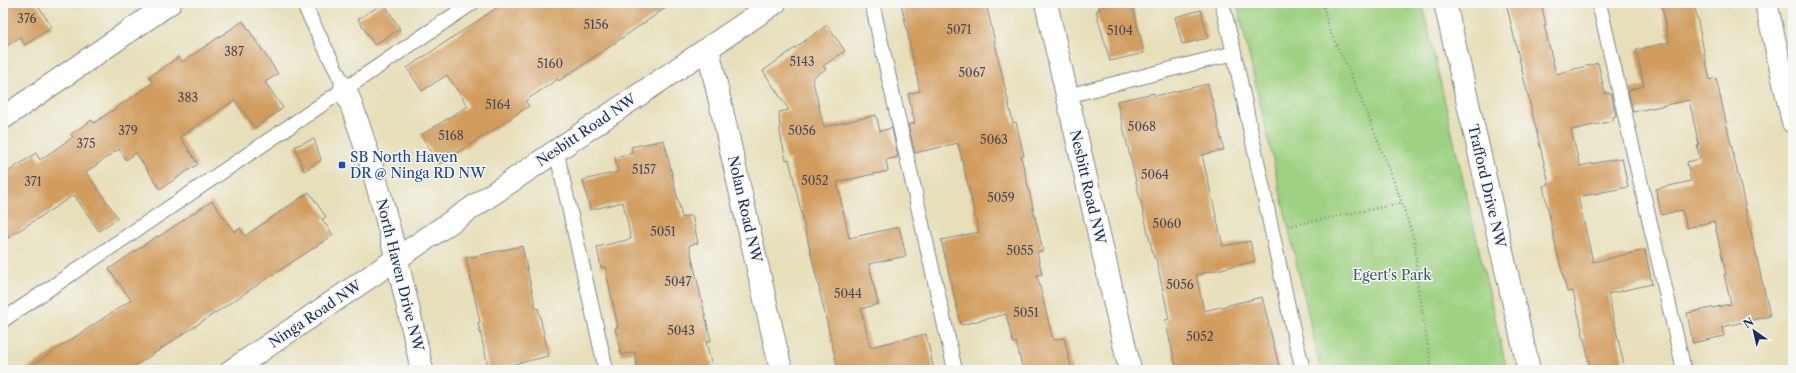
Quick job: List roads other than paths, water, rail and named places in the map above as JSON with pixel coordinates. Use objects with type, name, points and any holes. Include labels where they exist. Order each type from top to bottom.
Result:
[{"type":"street","points":[[3,118],[170,3]]},
{"type":"street","name":"Nesbitt Road NW","points":[[397,258],[775,3]]},
{"type":"street","name":"Nesbitt Road NW","points":[[1046,3],[1130,370]]},
{"type":"street","name":"Trafford Drive NW","points":[[1445,3],[1529,370]]},
{"type":"street","points":[[1766,3],[1793,122]]},
{"type":"street","name":"Nolan Road NW","points":[[708,49],[781,370]]},
{"type":"street","name":"North Haven Drive NW","points":[[345,88],[378,183],[397,258],[422,370]]},
{"type":"street","name":"Ninga Road NW","points":[[233,370],[397,258]]},
{"type":"lane","name":"North Haven Drive NW","points":[[303,3],[345,88]]},
{"type":"lane","points":[[3,320],[472,3]]},
{"type":"lane","points":[[872,3],[954,370]]},
{"type":"lane","points":[[1222,3],[1303,370]]},
{"type":"lane","points":[[1599,3],[1684,370]]},
{"type":"lane","points":[[1067,96],[1234,53]]},
{"type":"lane","points":[[556,150],[606,370]]},
{"type":"place","name":"SB North Haven DR @ Ninga RD NW","points":[[342,165]]},
{"type":"park label","name":"Egert's Park","points":[[1392,275]]}]
